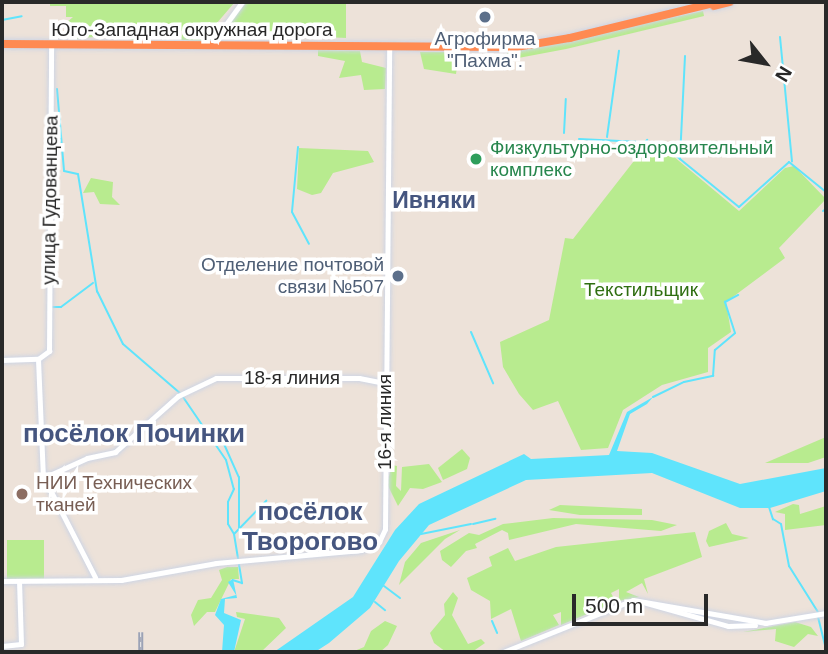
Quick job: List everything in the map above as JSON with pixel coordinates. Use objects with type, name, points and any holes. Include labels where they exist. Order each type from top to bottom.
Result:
[{"type":"highway","name":"Юго-Западная окружная дорога","points":[[646,20],[718,2]]},
{"type":"highway","name":"Юго-Западная окружная дорога","points":[[2,44],[522,46],[730,2]]},
{"type":"street","points":[[211,45],[242,2]]},
{"type":"street","name":"улица Гудованцева","points":[[38,359],[47,355],[51,45]]},
{"type":"street","name":"16-я линия","points":[[95,578],[105,580],[238,561],[361,550],[377,544],[385,529],[385,47]]},
{"type":"street","points":[[2,360],[38,359],[43,478],[95,578],[2,581]]},
{"type":"street","name":"18-я линия","points":[[43,478],[87,458],[115,452],[181,394],[216,378],[354,378],[385,383]]},
{"type":"street","points":[[2,646],[22,644],[19,581]]},
{"type":"street","points":[[503,652],[626,602],[646,601],[750,625],[826,613]]},
{"type":"green space","points":[[50,2],[235,2],[210,31],[193,32],[208,33],[212,39],[207,41],[180,40],[184,31],[142,31],[135,40],[106,36],[72,39],[68,37],[75,34],[73,24],[66,23],[73,17],[66,17],[66,6],[50,6]]},
{"type":"green space","points":[[247,2],[346,2],[346,38],[323,37],[322,33],[223,31]]},
{"type":"green space","points":[[703,11],[704,16],[566,49],[513,59],[507,53]]},
{"type":"green space","points":[[318,50],[360,51],[362,62],[386,68],[385,89],[364,90],[361,75],[339,78],[345,61],[318,56]]},
{"type":"green space","points":[[420,52],[459,52],[456,74],[424,69]]},
{"type":"green space","name":"Текстильщик","points":[[648,143],[661,146],[739,211],[785,168],[794,166],[826,199],[779,248],[785,258],[726,302],[731,332],[708,348],[708,372],[662,385],[623,410],[608,448],[581,450],[558,401],[533,410],[519,394],[503,367],[500,342],[549,320],[565,238],[573,239]]},
{"type":"green space","points":[[299,148],[368,151],[374,162],[333,173],[321,193],[312,195],[297,189]]},
{"type":"green space","points":[[91,178],[113,182],[112,197],[120,205],[100,204],[94,192],[83,193]]},
{"type":"green space","points":[[826,437],[826,457],[808,463],[765,463]]},
{"type":"green space","points":[[462,449],[470,458],[467,469],[443,480],[438,468]]},
{"type":"green space","points":[[429,464],[442,482],[423,489],[410,488],[398,506],[387,484],[392,465],[397,466],[396,486],[401,491],[402,467]]},
{"type":"green space","points":[[793,504],[799,505],[800,514],[826,506],[826,525],[785,530],[785,514],[775,512]]},
{"type":"green space","points":[[560,505],[642,509],[642,515],[580,515],[549,510]]},
{"type":"green space","points":[[553,518],[652,520],[677,525],[661,531],[576,524],[509,540],[508,533],[502,530],[475,544],[477,548],[466,551],[451,567],[442,560],[440,551],[469,533],[479,535],[503,524]]},
{"type":"green space","points":[[726,523],[732,534],[749,538],[709,547],[706,541],[709,531]]},
{"type":"green space","points":[[460,530],[445,539],[399,585],[405,562],[421,543]]},
{"type":"green space","points":[[695,532],[702,557],[644,579],[648,594],[642,583],[626,592],[639,597],[619,601],[619,589],[611,593],[616,602],[561,625],[561,612],[553,615],[559,625],[521,641],[511,609],[491,619],[490,601],[471,590],[467,578],[492,566],[489,557],[508,548],[515,561],[556,547]]},
{"type":"green space","points":[[7,540],[44,540],[44,579],[7,579]]},
{"type":"green space","points":[[238,567],[239,579],[231,579],[215,612],[207,612],[194,626],[191,615],[198,600],[211,598],[222,580],[219,570]]},
{"type":"green space","points":[[453,592],[458,598],[452,615],[468,644],[481,639],[485,643],[472,652],[446,652],[434,643],[430,633],[445,615],[444,604]]},
{"type":"green space","points":[[236,612],[279,618],[286,628],[262,651],[234,652],[245,619],[237,617]]},
{"type":"green space","points":[[385,621],[397,626],[388,645],[380,652],[352,652],[364,647],[371,631]]},
{"type":"green space","points":[[795,622],[811,627],[818,636],[808,634],[794,647],[775,641],[776,629],[743,632]]},
{"type":"water","points":[[653,397],[630,414],[617,451],[652,453],[740,484],[826,468],[826,491],[770,508],[740,508],[652,473],[526,480],[429,525],[399,561],[370,608],[329,643],[315,652],[274,652],[353,597],[395,530],[419,504],[524,454],[531,459],[609,455],[627,412]]},
{"type":"water","points":[[233,579],[237,598],[225,599],[224,613],[241,620],[234,652],[222,652],[224,625],[215,615],[221,599],[236,595],[228,582]]},
{"type":"waterway","points":[[2,20],[22,16]]},
{"type":"waterway","points":[[780,37],[792,161]]},
{"type":"waterway","points":[[607,137],[619,51]]},
{"type":"waterway","points":[[685,56],[680,159],[739,207],[789,162],[826,192]]},
{"type":"waterway","points":[[57,89],[64,171],[78,174],[97,291],[123,344],[180,393]]},
{"type":"waterway","points":[[564,133],[566,99]]},
{"type":"waterway","points":[[579,139],[661,143],[680,159]]},
{"type":"waterway","points":[[637,152],[647,140]]},
{"type":"waterway","points":[[298,147],[292,212],[309,244]]},
{"type":"waterway","points":[[51,307],[61,307],[93,283]]},
{"type":"waterway","points":[[653,397],[684,382],[713,376],[715,350],[735,333],[725,302],[738,295]]},
{"type":"waterway","points":[[471,332],[493,383]]},
{"type":"waterway","points":[[183,397],[226,460],[234,489],[228,502],[228,524],[234,534],[242,583],[232,580]]},
{"type":"waterway","points":[[224,444],[239,477],[239,529]]},
{"type":"waterway","points":[[235,533],[266,501]]},
{"type":"waterway","points":[[769,507],[773,519],[781,524],[789,566],[818,612]]},
{"type":"waterway","points":[[473,524],[495,519]]},
{"type":"waterway","points":[[421,534],[471,524]]},
{"type":"waterway","points":[[384,586],[400,598]]},
{"type":"waterway","points":[[375,602],[385,610]]},
{"type":"waterway","points":[[818,617],[825,645]]},
{"type":"waterway","points":[[492,621],[497,633]]},
{"type":"railway","points":[[141,632],[141,652]]},
{"type":"place","name":"Агрофирма \"Пахма\".","points":[[485,17]]},
{"type":"place","name":"Физкультурно-оздоровительный комплекс","points":[[476,159]]},
{"type":"place","name":"Отделение почтовой связи №507","points":[[398,276]]},
{"type":"place","name":"НИИ Технических тканей","points":[[22,494]]},
{"type":"district","name":"Ивняки","points":[[434,200]]},
{"type":"district","name":"посёлок Починки","points":[[134,434]]},
{"type":"district","name":"посёлок Творогово","points":[[310,527]]}]
